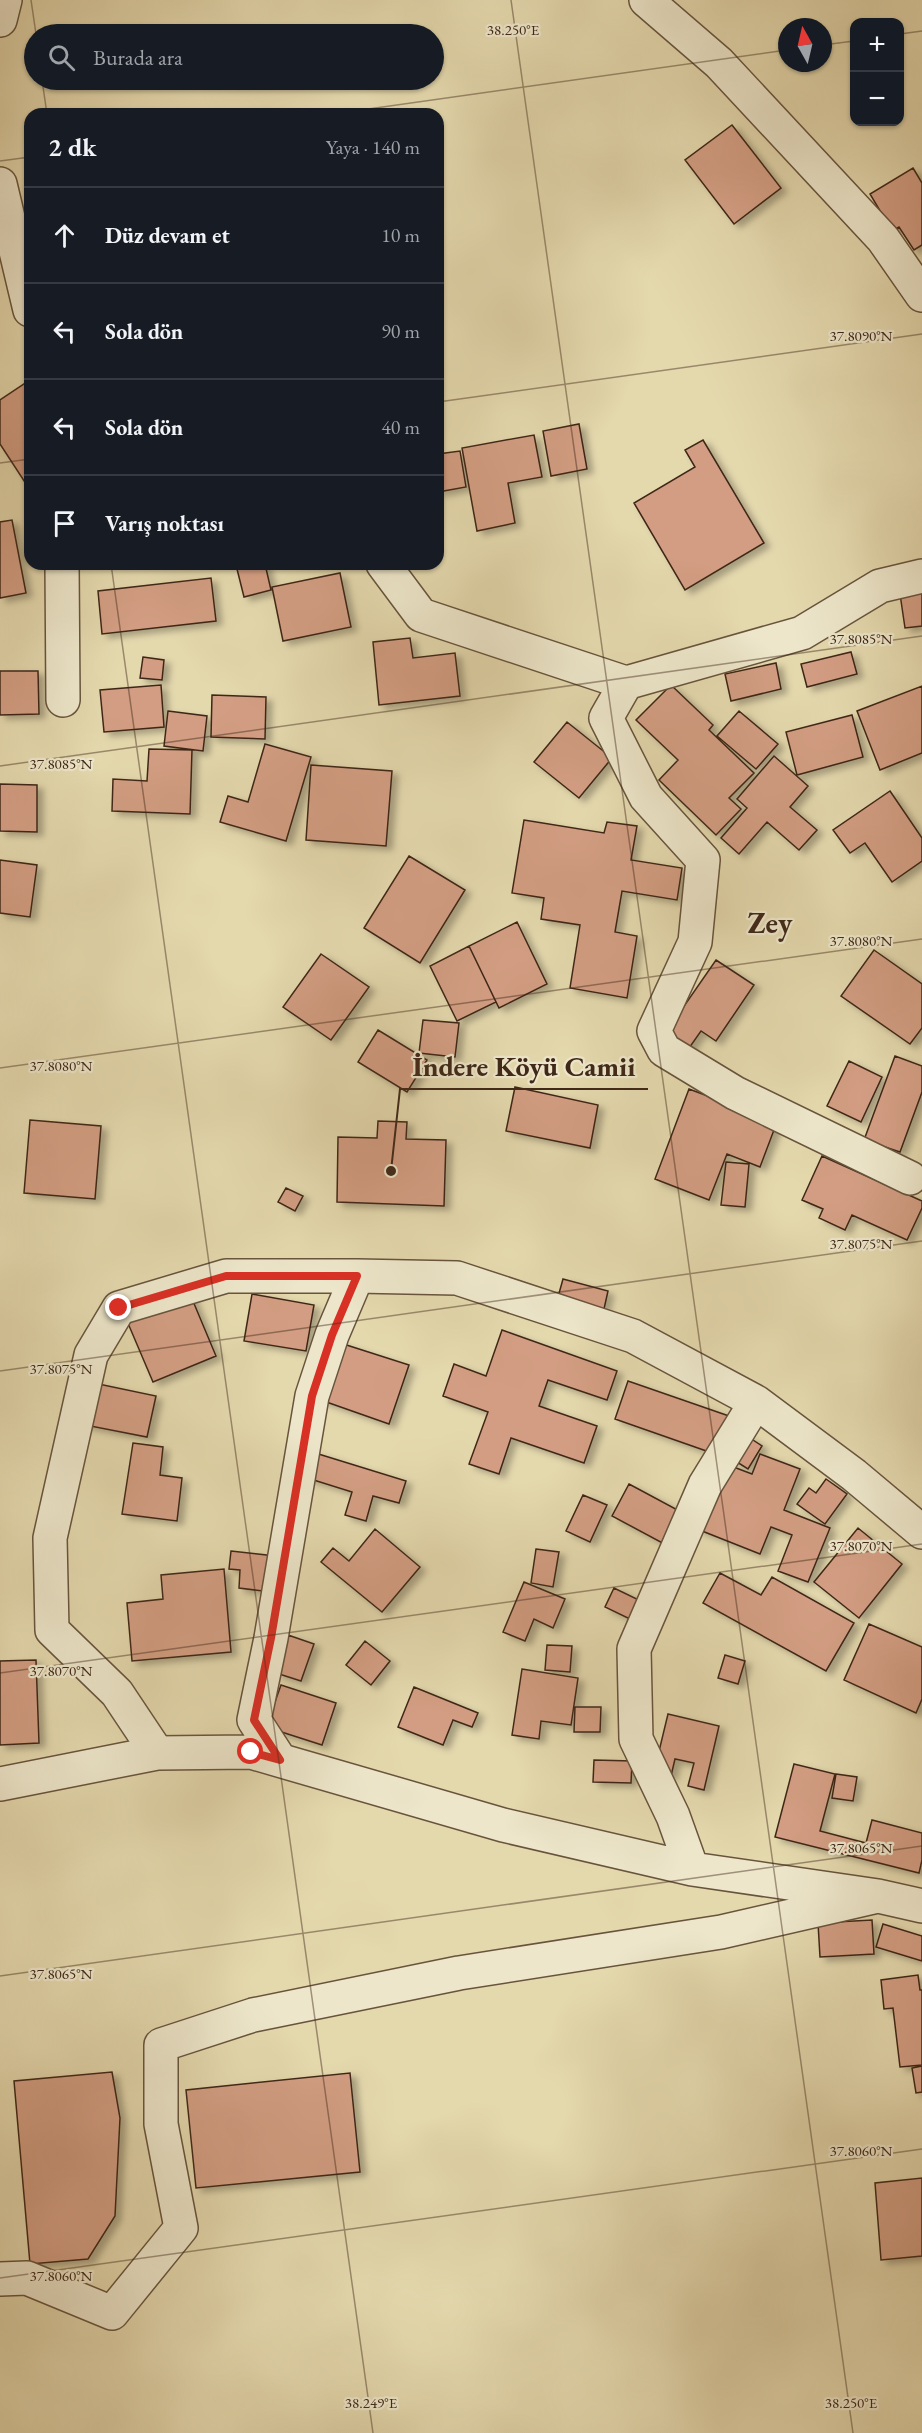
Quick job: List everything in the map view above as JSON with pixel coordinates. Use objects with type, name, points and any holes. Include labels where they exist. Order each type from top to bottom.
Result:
[{"type":"street","points":[[0,20],[5,0]]},
{"type":"street","points":[[646,0],[719,63],[883,239],[922,295]]},
{"type":"street","points":[[0,184],[24,285]]},
{"type":"street","points":[[62,570],[63,700]]},
{"type":"street","points":[[387,570],[421,615],[626,683],[802,633],[880,586],[922,576]]},
{"type":"street","points":[[626,683],[606,718],[646,797],[703,860],[694,942],[654,1031],[664,1050],[735,1093],[910,1178]]},
{"type":"street","points":[[157,1753],[117,1693],[52,1630],[50,1538],[91,1355],[119,1308],[215,1279],[226,1276],[457,1278],[633,1336],[756,1402],[854,1475],[922,1532]]},
{"type":"street","points":[[280,1760],[254,1720],[271,1638],[312,1396],[332,1335],[357,1276]]},
{"type":"street","points":[[692,1869],[673,1816],[636,1739],[634,1649],[705,1485],[756,1402]]},
{"type":"street","points":[[0,1784],[157,1753],[251,1752],[503,1825],[692,1869],[879,1896],[922,1906]]},
{"type":"street","points":[[0,2279],[27,2278],[112,2313],[181,2228],[161,2124],[161,2045],[253,2015],[459,1973],[721,1932],[879,1896]]},
{"type":"building","points":[[732,125],[781,188],[734,224],[685,160]]},
{"type":"building","points":[[913,168],[922,183],[922,245],[914,250],[899,227],[892,231],[870,194]]},
{"type":"building","points":[[24,384],[24,481],[0,444],[0,400]]},
{"type":"building","points":[[579,424],[587,469],[551,476],[543,431]]},
{"type":"building","points":[[534,435],[542,477],[508,483],[515,523],[477,531],[462,448]]},
{"type":"building","points":[[703,440],[764,543],[685,590],[634,503],[695,467],[685,450]]},
{"type":"building","points":[[460,451],[466,487],[444,491],[444,453]]},
{"type":"building","points":[[12,520],[26,593],[0,598],[0,522]]},
{"type":"building","points":[[237,570],[266,570],[271,590],[244,597]]},
{"type":"building","points":[[340,573],[351,627],[283,641],[272,587]]},
{"type":"building","points":[[211,578],[216,621],[102,634],[98,591]]},
{"type":"building","points":[[922,591],[922,626],[905,628],[900,594]]},
{"type":"building","points":[[410,638],[413,658],[455,653],[460,696],[379,705],[373,642]]},
{"type":"building","points":[[851,652],[857,674],[807,687],[801,664]]},
{"type":"building","points":[[143,657],[164,660],[162,680],[140,678]]},
{"type":"building","points":[[776,663],[781,689],[731,701],[725,674]]},
{"type":"building","points":[[0,671],[38,671],[39,714],[0,715]]},
{"type":"building","points":[[161,685],[164,727],[104,732],[100,690]]},
{"type":"building","points":[[671,685],[713,725],[709,730],[754,773],[729,798],[741,809],[716,835],[659,780],[678,760],[636,720]]},
{"type":"building","points":[[922,686],[922,753],[880,770],[857,711]]},
{"type":"building","points":[[212,695],[266,697],[265,739],[211,737]]},
{"type":"building","points":[[168,711],[207,716],[203,751],[164,746]]},
{"type":"building","points":[[739,711],[778,744],[756,769],[717,736]]},
{"type":"building","points":[[852,715],[863,757],[797,775],[786,732]]},
{"type":"building","points":[[567,722],[612,758],[579,798],[534,762]]},
{"type":"building","points":[[265,744],[311,757],[286,841],[220,822],[228,796],[248,802]]},
{"type":"building","points":[[149,749],[192,750],[190,814],[112,811],[113,779],[147,781]]},
{"type":"building","points":[[774,756],[808,786],[790,807],[817,830],[799,850],[767,822],[739,854],[721,838],[747,808],[737,799]]},
{"type":"building","points":[[311,765],[392,771],[386,846],[306,840]]},
{"type":"building","points":[[0,784],[37,785],[37,832],[0,831]]},
{"type":"building","points":[[890,791],[922,838],[922,861],[892,882],[865,843],[850,853],[833,830]]},
{"type":"building","points":[[524,820],[604,833],[607,822],[637,826],[631,860],[682,868],[677,900],[622,891],[615,932],[637,936],[627,998],[570,988],[580,925],[541,919],[544,898],[512,893]]},
{"type":"building","points":[[409,856],[465,890],[420,963],[364,928]]},
{"type":"building","points":[[0,860],[37,865],[30,917],[0,913]]},
{"type":"building","points":[[517,922],[547,984],[499,1008],[469,946]]},
{"type":"building","points":[[469,946],[496,1002],[457,1021],[430,966]]},
{"type":"building","points":[[874,950],[922,984],[922,1028],[910,1044],[841,996]]},
{"type":"building","points":[[321,954],[369,987],[331,1040],[283,1007]]},
{"type":"building","points":[[716,960],[754,985],[716,1041],[701,1031],[687,1051],[664,1035]]},
{"type":"building","points":[[423,1020],[459,1023],[455,1057],[419,1053]]},
{"type":"building","points":[[378,1030],[427,1060],[407,1092],[358,1062]]},
{"type":"building","points":[[895,1056],[922,1066],[922,1092],[900,1152],[864,1140]]},
{"type":"building","points":[[849,1061],[882,1077],[861,1122],[827,1106]]},
{"type":"building","points":[[515,1087],[598,1105],[590,1148],[506,1131]]},
{"type":"building","points":[[689,1089],[777,1122],[760,1167],[727,1154],[709,1200],[655,1179]]},
{"type":"building","points":[[30,1120],[101,1126],[95,1199],[24,1193]]},
{"type":"building","points":[[378,1121],[407,1122],[406,1139],[446,1140],[444,1206],[337,1202],[338,1137],[377,1138]]},
{"type":"building","points":[[822,1156],[922,1201],[922,1208],[907,1240],[852,1215],[845,1230],[819,1218],[823,1209],[802,1200]]},
{"type":"building","points":[[726,1162],[749,1164],[745,1207],[721,1205]]},
{"type":"building","points":[[286,1188],[303,1196],[295,1211],[278,1202]]},
{"type":"building","points":[[563,1279],[608,1291],[604,1309],[558,1297]]},
{"type":"building","points":[[190,1294],[216,1356],[153,1382],[127,1321]]},
{"type":"building","points":[[252,1294],[314,1305],[306,1351],[244,1341]]},
{"type":"building","points":[[502,1330],[617,1371],[607,1400],[548,1380],[539,1406],[597,1426],[584,1463],[511,1438],[499,1474],[469,1464],[488,1412],[443,1396],[454,1364],[486,1376]]},
{"type":"building","points":[[334,1341],[409,1365],[389,1424],[315,1398]]},
{"type":"building","points":[[628,1381],[729,1416],[715,1454],[615,1419]]},
{"type":"building","points":[[89,1382],[156,1396],[147,1437],[80,1424]]},
{"type":"building","points":[[747,1436],[762,1446],[748,1469],[732,1459]]},
{"type":"building","points":[[133,1443],[163,1447],[160,1475],[182,1478],[177,1521],[122,1514]]},
{"type":"building","points":[[312,1452],[406,1481],[399,1503],[373,1496],[366,1521],[345,1515],[352,1492],[304,1477]]},
{"type":"building","points":[[760,1454],[800,1469],[784,1510],[830,1528],[808,1582],[778,1571],[792,1535],[771,1527],[760,1554],[697,1529],[723,1463],[752,1474]]},
{"type":"building","points":[[826,1479],[847,1494],[825,1524],[797,1504],[809,1488],[816,1493]]},
{"type":"building","points":[[629,1484],[685,1514],[668,1546],[612,1516]]},
{"type":"building","points":[[583,1495],[607,1505],[590,1542],[566,1531]]},
{"type":"building","points":[[858,1528],[902,1564],[859,1618],[814,1582]]},
{"type":"building","points":[[375,1529],[420,1567],[382,1612],[321,1562],[333,1548],[349,1561]]},
{"type":"building","points":[[536,1549],[559,1552],[553,1587],[531,1583]]},
{"type":"building","points":[[231,1551],[275,1556],[271,1592],[239,1588],[240,1570],[229,1569]]},
{"type":"building","points":[[224,1569],[231,1652],[132,1661],[127,1603],[163,1599],[161,1575]]},
{"type":"building","points":[[720,1573],[761,1595],[772,1577],[854,1623],[826,1671],[703,1603]]},
{"type":"building","points":[[524,1582],[565,1599],[553,1628],[534,1619],[525,1641],[503,1632]]},
{"type":"building","points":[[614,1588],[643,1602],[634,1621],[605,1607]]},
{"type":"building","points":[[869,1624],[922,1647],[922,1699],[916,1713],[844,1680]]},
{"type":"building","points":[[288,1635],[314,1644],[301,1681],[276,1673]]},
{"type":"building","points":[[365,1641],[390,1661],[371,1685],[346,1665]]},
{"type":"building","points":[[547,1645],[572,1646],[570,1672],[545,1670]]},
{"type":"building","points":[[725,1655],[745,1661],[738,1684],[718,1678]]},
{"type":"building","points":[[36,1660],[39,1743],[0,1745],[0,1661]]},
{"type":"building","points":[[522,1669],[578,1678],[571,1725],[541,1721],[539,1739],[512,1735]]},
{"type":"building","points":[[281,1685],[336,1703],[322,1745],[266,1727]]},
{"type":"building","points":[[414,1687],[478,1713],[472,1727],[453,1720],[443,1745],[398,1727]]},
{"type":"building","points":[[575,1707],[601,1707],[600,1732],[574,1732]]},
{"type":"building","points":[[668,1714],[719,1726],[704,1790],[688,1786],[694,1763],[675,1759],[671,1776],[654,1772]]},
{"type":"building","points":[[594,1760],[632,1761],[631,1783],[593,1782]]},
{"type":"building","points":[[794,1764],[835,1774],[820,1831],[866,1843],[872,1820],[922,1833],[922,1860],[919,1873],[775,1837]]},
{"type":"building","points":[[836,1774],[857,1777],[853,1801],[832,1798]]},
{"type":"building","points":[[872,1920],[874,1954],[820,1957],[818,1923]]},
{"type":"building","points":[[883,1924],[922,1936],[922,1961],[876,1947]]},
{"type":"building","points":[[918,1975],[920,1990],[922,1990],[922,2065],[900,2067],[893,2008],[884,2009],[881,1980]]},
{"type":"building","points":[[922,2066],[922,2092],[916,2093],[912,2068]]},
{"type":"building","points":[[112,2072],[120,2118],[115,2216],[88,2259],[30,2264],[14,2081]]},
{"type":"building","points":[[350,2073],[360,2172],[196,2188],[186,2090]]},
{"type":"building","points":[[922,2178],[922,2256],[881,2260],[875,2183]]},
{"type":"place","name":"İndere Köyü Camii","points":[[391,1171]]},
{"type":"district","name":"Zey","points":[[770,923]]},
{"type":"route","points":[[119,1308],[226,1276],[357,1276],[332,1335],[312,1396],[271,1638],[254,1720],[280,1760],[251,1752]]}]
